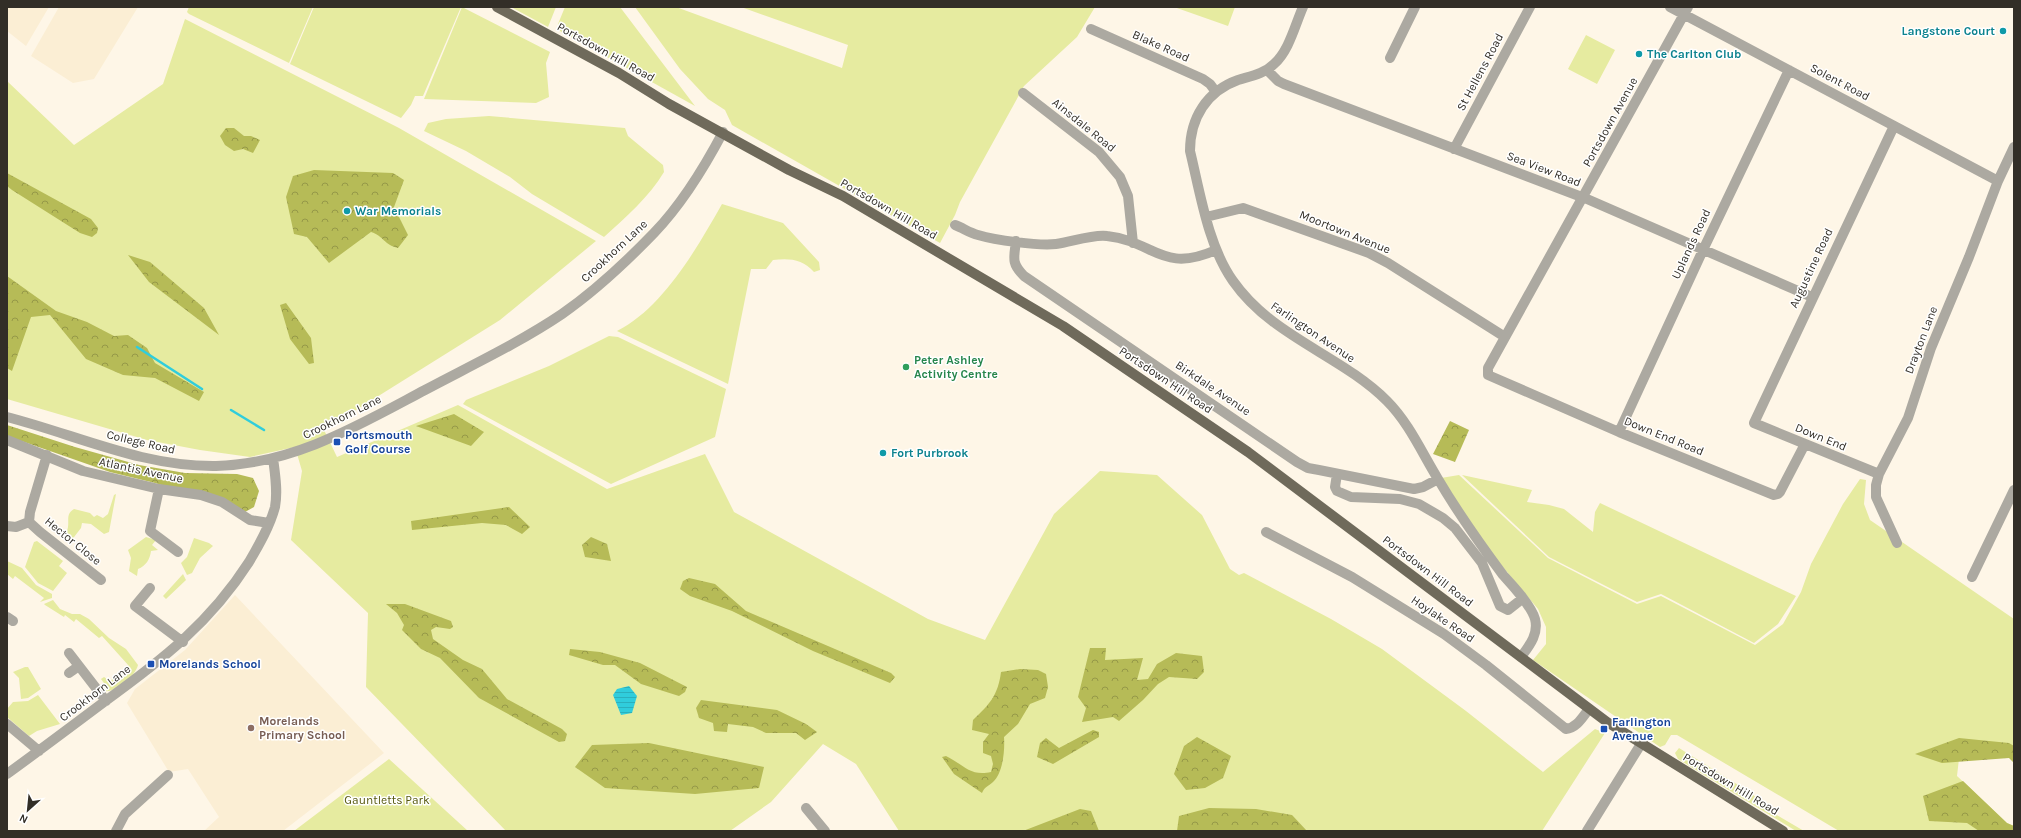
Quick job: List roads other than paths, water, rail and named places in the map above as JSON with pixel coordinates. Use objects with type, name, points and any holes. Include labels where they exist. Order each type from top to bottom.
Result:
[{"type":"main road","name":"Portsdown Hill Road","points":[[497,7],[789,170],[843,196],[1063,326],[1248,452],[1589,709],[1641,744],[1783,831]]},
{"type":"street","name":"Farlington Avenue","points":[[1303,7],[1282,55],[1267,70],[1237,80],[1216,92],[1207,100],[1194,119],[1190,140],[1190,150],[1206,217],[1216,250],[1233,281],[1264,315],[1366,384],[1388,402],[1410,432],[1477,540],[1522,599],[1535,619],[1536,628],[1530,645],[1521,657]]},
{"type":"street","points":[[1390,58],[1415,7]]},
{"type":"street","name":"St Hellens Road","points":[[1454,148],[1530,7]]},
{"type":"street","name":"Solent Road","points":[[1670,7],[1686,11],[1789,70],[1998,181]]},
{"type":"street","name":"Portsdown Avenue","points":[[1488,375],[1488,368],[1686,11]]},
{"type":"street","name":"Blake Road","points":[[1091,29],[1203,79],[1210,84],[1216,92]]},
{"type":"street","name":"Sea View Road","points":[[1267,70],[1278,81],[1284,84],[1583,198],[1812,297]]},
{"type":"street","name":"Uplands Road","points":[[1619,432],[1702,250],[1789,70]]},
{"type":"street","name":"Ainsdale Road","points":[[1024,107],[1027,96],[1099,152],[1120,177],[1128,196],[1133,242]]},
{"type":"street","name":"Augustine Road","points":[[1754,423],[1812,297],[1894,126]]},
{"type":"street","name":"Crookhorn Lane","points":[[7,774],[106,701],[182,642],[200,625],[236,581],[261,541],[275,506],[276,477],[273,458],[306,449],[350,430],[481,360],[562,314],[602,282],[656,232],[700,172],[723,132]]},
{"type":"street","name":"Drayton Lane","points":[[1897,543],[1876,497],[1876,485],[1879,474],[1908,418],[1931,348],[1969,257],[1998,181],[2014,147]]},
{"type":"street","name":"Moortown Avenue","points":[[1206,217],[1243,208],[1369,253],[1388,263],[1505,337]]},
{"type":"street","points":[[955,225],[978,235],[1016,241],[1054,244],[1105,235],[1133,242],[1165,257],[1178,259],[1203,256],[1216,250]]},
{"type":"street","name":"Birkdale Avenue","points":[[1016,241],[1014,260],[1016,268],[1024,276],[1297,462],[1308,468],[1414,489],[1423,487],[1438,479]]},
{"type":"street","name":"Down End Road","points":[[1488,375],[1619,432],[1774,495],[1780,492],[1806,444]]},
{"type":"street","name":"College Road","points":[[7,417],[123,453],[161,461],[215,466],[242,464],[273,458]]},
{"type":"street","name":"Down End","points":[[1754,423],[1879,474]]},
{"type":"street","name":"Atlantis Avenue","points":[[7,440],[47,455],[83,471],[159,489],[201,495],[222,502],[250,520],[268,523]]},
{"type":"street","name":"Hector Close","points":[[29,522],[30,512],[47,455]]},
{"type":"street","points":[[1337,474],[1335,487],[1340,494],[1352,497],[1400,499],[1430,509],[1454,528],[1482,563],[1500,606],[1508,610],[1522,599]]},
{"type":"street","points":[[159,489],[150,531],[178,552]]},
{"type":"street","points":[[1972,577],[2014,490]]},
{"type":"street","name":"Hector Close","points":[[7,526],[16,527],[29,522]]},
{"type":"street","name":"Hector Close","points":[[29,522],[101,580]]},
{"type":"street","name":"Hoylake Road","points":[[1266,532],[1358,580],[1438,630],[1486,665],[1566,729],[1572,729],[1589,709]]},
{"type":"street","points":[[150,588],[135,606],[182,642]]},
{"type":"street","points":[[69,653],[106,701]]},
{"type":"street","points":[[69,673],[78,666]]},
{"type":"street","points":[[7,724],[39,751]]},
{"type":"street","points":[[1587,831],[1641,744]]},
{"type":"street","points":[[116,831],[125,814],[168,775]]},
{"type":"street","points":[[806,808],[825,831]]},
{"type":"water","points":[[629,686],[637,696],[632,713],[621,715],[613,695],[617,689]]},
{"type":"waterway","points":[[137,347],[202,389]]},
{"type":"waterway","points":[[231,410],[264,430]]},
{"type":"place","name":"Langstone Court","points":[[2003,31]]},
{"type":"place","name":"The Carlton Club","points":[[1639,54]]},
{"type":"place","name":"War Memorials","points":[[347,211]]},
{"type":"place","name":"Peter Ashley Activity Centre","points":[[906,367]]},
{"type":"place","name":"Portsmouth Golf Course","points":[[337,442]]},
{"type":"place","name":"Fort Purbrook","points":[[883,453]]},
{"type":"place","name":"Morelands School","points":[[151,664]]},
{"type":"place","name":"Morelands Primary School","points":[[251,728]]},
{"type":"place","name":"Farlington Avenue","points":[[1604,729]]},
{"type":"park label","name":"Gauntletts Park","points":[[387,800]]}]
